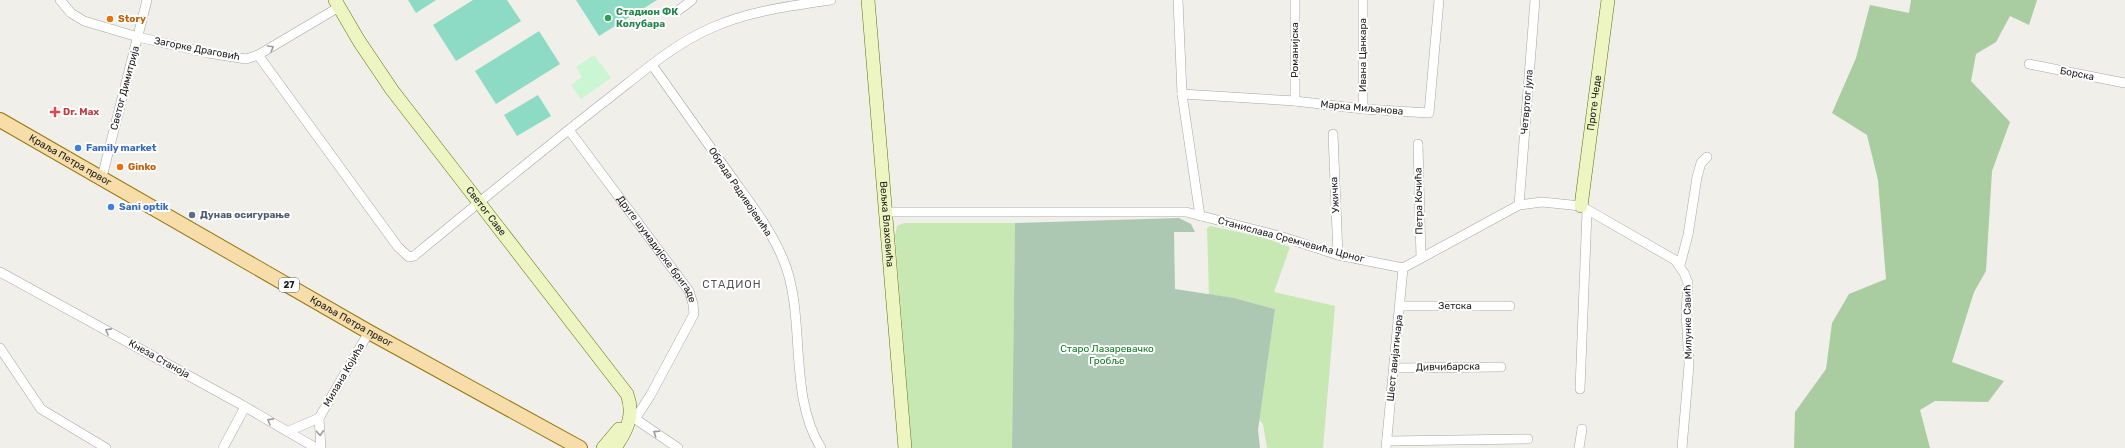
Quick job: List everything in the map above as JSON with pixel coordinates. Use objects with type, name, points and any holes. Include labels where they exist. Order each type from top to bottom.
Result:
[{"type":"main road","name":"Краља Петра првог","points":[[0,120],[102,177],[369,332],[580,448]]},
{"type":"street","name":"Загорке Драговић","points":[[60,0],[71,13],[84,21],[138,37],[232,57],[246,58],[258,55],[337,3]]},
{"type":"street","name":"Светог Димитрија","points":[[102,177],[147,0]]},
{"type":"street","points":[[679,10],[692,0]]},
{"type":"street","points":[[258,55],[404,254],[409,257],[414,256],[568,130],[652,65],[710,28],[763,10],[831,0]]},
{"type":"street","name":"Вељка Влаховића","points":[[868,0],[905,448]]},
{"type":"street","points":[[1178,0],[1182,94],[1200,216]]},
{"type":"street","name":"Романијска","points":[[1294,0],[1295,100]]},
{"type":"street","name":"Ивана Цанкара","points":[[1363,0],[1363,109]]},
{"type":"street","name":"Марка Миљанова","points":[[1182,94],[1295,100],[1363,109],[1429,113],[1439,0]]},
{"type":"street","name":"Четвртог јула","points":[[1519,205],[1535,0]]},
{"type":"street","name":"Проте Чеде","points":[[1584,208],[1608,0]]},
{"type":"street","name":"Светог Саве","points":[[337,3],[359,41],[392,90],[621,384],[630,403],[631,419]]},
{"type":"street","name":"Борска","points":[[2029,64],[2125,83]]},
{"type":"street","name":"Обрада Радивојевића","points":[[652,65],[761,219],[783,259],[793,293],[798,361],[808,420],[815,439],[821,448]]},
{"type":"street","name":"Друге шумадијске бригаде","points":[[568,130],[671,264],[689,291],[693,304],[694,314],[650,396],[631,419],[603,448]]},
{"type":"street","name":"Ужичка","points":[[1333,134],[1338,255]]},
{"type":"street","name":"Петра Кочића","points":[[1418,144],[1420,258]]},
{"type":"street","points":[[1403,268],[1519,205],[1542,202],[1584,208],[1669,257],[1680,265],[1688,235],[1697,177],[1701,163],[1707,157]]},
{"type":"street","points":[[1580,389],[1584,208]]},
{"type":"street","name":"Станислава Сремчевића Црног","points":[[886,212],[1186,212],[1283,237],[1338,255],[1403,268]]},
{"type":"street","name":"Милунке Савић","points":[[1680,265],[1688,282],[1686,311],[1689,365],[1682,448]]},
{"type":"street","name":"Шест авијатичара","points":[[1386,444],[1403,268]]},
{"type":"street","name":"Кнеза Станоја","points":[[0,272],[245,406],[316,448]]},
{"type":"street","name":"Зетска","points":[[1400,306],[1510,306]]},
{"type":"street","name":"Милана Којића","points":[[321,448],[320,418],[369,332]]},
{"type":"street","points":[[0,348],[41,409],[106,448]]},
{"type":"street","name":"Дивчибарска","points":[[1394,368],[1501,367]]},
{"type":"street","points":[[223,448],[245,406]]},
{"type":"street","name":"Милана Којића","points":[[288,431],[320,418]]},
{"type":"street","points":[[631,419],[678,448]]},
{"type":"street","name":"Друге шумадијске бригаде","points":[[615,448],[631,419]]},
{"type":"street","points":[[1579,448],[1582,429]]},
{"type":"street","points":[[1386,444],[1528,439]]},
{"type":"green space","points":[[408,0],[436,0],[416,13]]},
{"type":"green space","points":[[473,0],[507,0],[521,21],[456,61],[433,25]]},
{"type":"green space","name":"Стадион ФК Колубара","points":[[576,0],[657,0],[599,36]]},
{"type":"green space","points":[[1911,0],[2037,0],[2029,25],[2010,16],[1996,42],[1976,54],[1971,81],[2010,122],[1992,171],[1986,271],[1974,292],[1952,362],[2004,381],[1988,402],[1935,401],[1920,410],[1930,448],[1794,448],[1795,412],[1826,369],[1832,323],[1849,294],[1886,279],[1878,180],[1867,135],[1832,113],[1856,58],[1870,5],[1909,13]]},
{"type":"green space","points":[[539,31],[560,64],[496,104],[475,71]]},
{"type":"green space","points":[[594,55],[611,78],[581,99],[571,85],[582,77],[576,67]]},
{"type":"green space","points":[[538,95],[551,116],[517,136],[504,115]]},
{"type":"green space","name":"Старо Лазаревачко Гробље","points":[[1179,218],[1191,224],[1195,232],[1174,232],[1175,289],[1234,298],[1275,309],[1258,430],[1260,448],[1012,448],[1015,223]]},
{"type":"green space","points":[[904,223],[1015,223],[1012,448],[912,448],[895,236],[897,226]]},
{"type":"green space","points":[[1210,226],[1262,237],[1290,247],[1274,292],[1335,306],[1323,448],[1267,448],[1263,424],[1259,420],[1275,309],[1234,298],[1209,295],[1207,228]]},
{"type":"place","name":"Стадион ФК Колубара","points":[[608,18]]},
{"type":"place","name":"Story","points":[[110,19]]},
{"type":"place","name":"Dr. Max","points":[[55,112]]},
{"type":"place","name":"Family market","points":[[78,148]]},
{"type":"place","name":"Ginko","points":[[120,167]]},
{"type":"place","name":"Sani optik","points":[[111,207]]},
{"type":"place","name":"Дунав осигурање","points":[[192,215]]},
{"type":"district","name":"СТАДИОН","points":[[732,284]]}]
